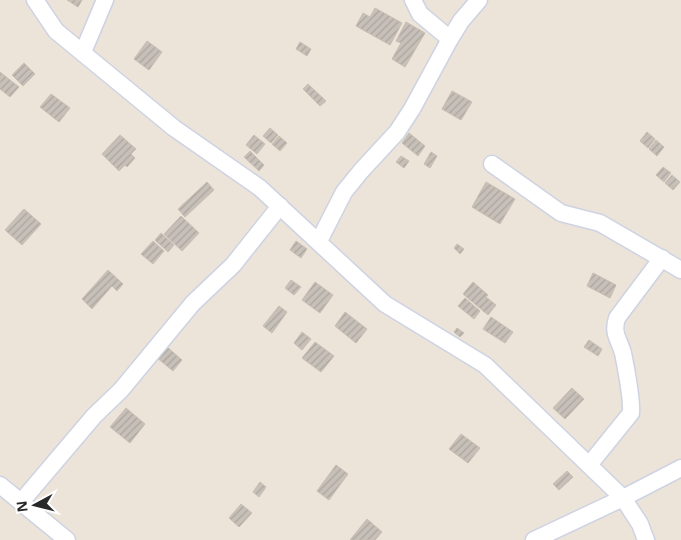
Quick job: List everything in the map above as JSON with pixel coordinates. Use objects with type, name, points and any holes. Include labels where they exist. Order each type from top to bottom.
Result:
[{"type":"street","points":[[35,0],[56,31],[174,128],[260,188],[385,304],[485,366],[623,498],[640,524],[646,540]]},
{"type":"street","points":[[83,52],[105,0]]},
{"type":"street","points":[[413,0],[420,14],[450,39]]},
{"type":"street","points":[[319,242],[344,192],[397,132],[461,21],[478,0]]},
{"type":"street","points":[[492,164],[561,213],[600,223],[681,270]]},
{"type":"street","points":[[21,502],[94,416],[121,390],[193,303],[233,264],[280,206]]},
{"type":"street","points":[[589,465],[631,413],[622,351],[614,326],[617,318],[662,258]]},
{"type":"street","points":[[534,540],[681,468]]},
{"type":"street","points":[[0,485],[67,540]]},
{"type":"building","points":[[67,0],[82,0],[78,7]]},
{"type":"building","points":[[375,8],[402,23],[390,45],[356,26],[363,13],[370,17]]},
{"type":"building","points":[[406,22],[425,33],[405,67],[392,59],[401,43],[396,41]]},
{"type":"building","points":[[147,41],[162,52],[149,70],[134,59]]},
{"type":"building","points":[[300,42],[311,49],[307,56],[296,49]]},
{"type":"building","points":[[24,63],[35,74],[23,86],[12,75]]},
{"type":"building","points":[[0,72],[19,87],[10,97],[0,89]]},
{"type":"building","points":[[308,84],[326,101],[320,106],[303,89]]},
{"type":"building","points":[[452,91],[472,102],[461,120],[442,109]]},
{"type":"building","points":[[51,94],[70,108],[59,122],[40,107]]},
{"type":"building","points":[[270,128],[278,135],[271,143],[263,136]]},
{"type":"building","points":[[647,132],[655,139],[648,148],[640,141]]},
{"type":"building","points":[[409,133],[425,146],[418,156],[402,143]]},
{"type":"building","points":[[120,135],[136,149],[131,154],[135,158],[127,167],[125,165],[119,171],[102,154]]},
{"type":"building","points":[[254,135],[265,144],[257,154],[246,145]]},
{"type":"building","points":[[279,136],[287,143],[280,151],[272,144]]},
{"type":"building","points":[[656,140],[664,147],[657,156],[649,149]]},
{"type":"building","points":[[250,151],[264,165],[259,171],[244,157]]},
{"type":"building","points":[[431,152],[437,156],[430,168],[424,164]]},
{"type":"building","points":[[401,156],[409,161],[404,168],[396,162]]},
{"type":"building","points":[[663,167],[671,173],[664,182],[656,175]]},
{"type":"building","points":[[672,175],[680,182],[673,190],[665,183]]},
{"type":"building","points":[[207,182],[214,190],[185,217],[178,209]]},
{"type":"building","points":[[486,182],[515,199],[500,224],[472,207]]},
{"type":"building","points":[[24,209],[41,224],[22,245],[5,230]]},
{"type":"building","points":[[181,216],[199,233],[182,251],[164,234]]},
{"type":"building","points":[[161,233],[174,245],[168,252],[155,240]]},
{"type":"building","points":[[153,241],[164,251],[153,264],[141,254]]},
{"type":"building","points":[[296,241],[307,249],[301,258],[290,250]]},
{"type":"building","points":[[457,244],[464,249],[460,254],[454,248]]},
{"type":"building","points":[[108,270],[123,284],[117,291],[112,286],[92,309],[82,299]]},
{"type":"building","points":[[593,273],[616,285],[610,298],[587,286]]},
{"type":"building","points":[[291,280],[301,287],[294,295],[285,288]]},
{"type":"building","points":[[315,282],[333,295],[320,313],[302,300]]},
{"type":"building","points":[[473,282],[496,305],[488,315],[463,294]]},
{"type":"building","points":[[465,298],[480,311],[474,319],[458,306]]},
{"type":"building","points":[[279,306],[287,312],[272,333],[263,326]]},
{"type":"building","points":[[345,312],[367,329],[356,343],[335,326]]},
{"type":"building","points":[[491,317],[513,332],[505,343],[483,329]]},
{"type":"building","points":[[457,328],[464,333],[460,337],[454,332]]},
{"type":"building","points":[[302,332],[311,339],[302,350],[294,343]]},
{"type":"building","points":[[589,340],[602,349],[598,356],[584,347]]},
{"type":"building","points":[[315,342],[334,356],[321,372],[302,358]]},
{"type":"building","points":[[166,346],[182,360],[173,371],[156,357]]},
{"type":"building","points":[[572,388],[584,399],[565,419],[553,408]]},
{"type":"building","points":[[126,408],[145,424],[130,443],[110,427]]},
{"type":"building","points":[[461,434],[480,448],[468,463],[449,449]]},
{"type":"building","points":[[336,465],[348,474],[329,500],[317,491]]},
{"type":"building","points":[[567,471],[573,477],[559,490],[553,484]]},
{"type":"building","points":[[260,482],[266,487],[259,497],[253,492]]},
{"type":"building","points":[[241,504],[252,513],[239,527],[229,518]]},
{"type":"building","points":[[367,519],[382,532],[375,540],[350,540]]}]
